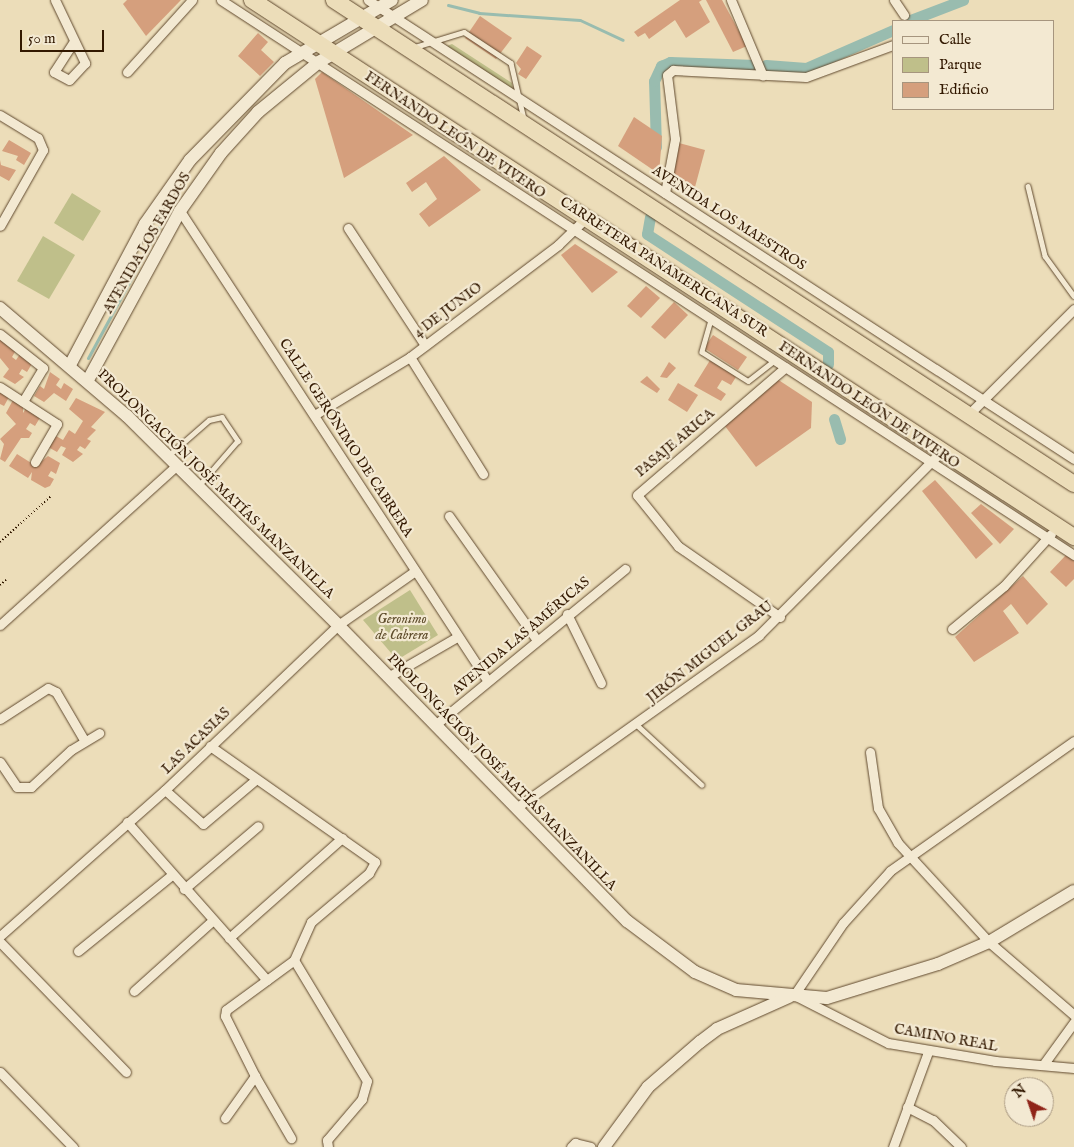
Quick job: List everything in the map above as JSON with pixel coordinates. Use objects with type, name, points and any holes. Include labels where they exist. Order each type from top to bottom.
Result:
[{"type":"highway","name":"CARRETERA PANAMERICANA SUR","points":[[252,0],[336,51],[943,450],[1064,533]]},
{"type":"highway","points":[[334,0],[1074,484]]},
{"type":"street","points":[[55,0],[73,43]]},
{"type":"street","points":[[127,72],[192,0]]},
{"type":"street","name":"FERNANDO LEÓN DE VIVERO","points":[[221,0],[302,50],[572,230],[776,360],[931,464],[1064,533],[1074,555]]},
{"type":"street","name":"AVENIDA LOS MAESTROS","points":[[368,0],[1074,459]]},
{"type":"street","name":"AVENIDA LOS FARDOS","points":[[70,365],[145,224],[190,160],[245,100],[302,50],[392,0]]},
{"type":"street","name":"AVENIDA LOS FARDOS","points":[[88,380],[180,211],[206,172],[258,112],[318,62],[422,0]]},
{"type":"street","points":[[731,0],[763,76]]},
{"type":"street","points":[[894,0],[904,15]]},
{"type":"street","points":[[665,193],[674,139],[667,75],[677,68],[763,76],[806,77],[892,45]]},
{"type":"street","points":[[245,100],[258,112]]},
{"type":"street","points":[[0,115],[38,138],[44,150],[0,226]]},
{"type":"street","name":"CALLE GERÓNIMO DE CABRERA","points":[[180,211],[316,414],[415,571],[487,680]]},
{"type":"street","name":"4 DE JUNIO","points":[[316,414],[410,357],[587,217]]},
{"type":"street","points":[[348,228],[425,345]]},
{"type":"street","name":"PROLONGACIÓN JOSÉ MATÍAS MANZANILLA","points":[[0,308],[88,380],[172,461],[338,625],[516,808],[660,950],[736,990],[827,998],[906,977],[989,942],[1074,891]]},
{"type":"street","points":[[968,415],[1074,310]]},
{"type":"street","points":[[0,334],[43,368],[22,402]]},
{"type":"street","points":[[410,357],[483,474]]},
{"type":"street","name":"PASAJE ARICA","points":[[780,617],[678,546],[637,495],[786,367]]},
{"type":"street","points":[[0,387],[57,424],[35,462]]},
{"type":"street","name":"JIRÓN MIGUEL GRAU","points":[[516,808],[637,725],[780,617],[943,450]]},
{"type":"street","points":[[0,625],[172,461]]},
{"type":"street","points":[[449,516],[536,639]]},
{"type":"street","points":[[952,629],[1064,533]]},
{"type":"street","name":"AVENIDA LAS AMÉRICAS","points":[[435,726],[536,639],[625,569]]},
{"type":"street","name":"LAS ACASIAS","points":[[0,936],[165,790],[338,625],[415,571]]},
{"type":"street","points":[[567,614],[601,683]]},
{"type":"street","points":[[388,677],[458,637]]},
{"type":"street","points":[[0,719],[48,688],[56,692],[84,740]]},
{"type":"street","points":[[0,762],[24,789],[84,740],[99,733]]},
{"type":"street","points":[[604,1147],[648,1087],[700,1042],[717,1029],[794,995],[848,917],[910,857],[1074,741]]},
{"type":"street","points":[[210,746],[254,781],[372,857],[374,867],[311,922],[294,960],[230,1005],[225,1016],[255,1076],[291,1138]]},
{"type":"street","points":[[870,752],[885,825],[910,857],[989,942],[1074,1015]]},
{"type":"street","points":[[165,790],[203,824],[254,781]]},
{"type":"street","points":[[127,822],[212,921],[268,980]]},
{"type":"street","points":[[184,889],[258,826]]},
{"type":"street","points":[[228,938],[342,838]]},
{"type":"street","points":[[78,951],[172,874]]},
{"type":"street","points":[[134,991],[212,921]]},
{"type":"street","points":[[0,942],[126,1072]]},
{"type":"street","points":[[294,960],[368,1081],[362,1099],[327,1140],[328,1147]]},
{"type":"street","name":"CAMINO REAL","points":[[794,995],[856,1029],[928,1052],[1074,1068]]},
{"type":"street","points":[[1044,1065],[1074,1022]]},
{"type":"street","points":[[893,1147],[928,1052]]},
{"type":"street","points":[[0,1072],[74,1147]]},
{"type":"street","points":[[225,1118],[255,1076]]},
{"type":"street","points":[[907,1107],[933,1120],[961,1147]]},
{"type":"street","points":[[571,1147],[575,1143],[591,1147]]},
{"type":"lane","points":[[409,49],[464,32],[511,63],[526,125]]},
{"type":"lane","points":[[1028,186],[1045,256],[1074,296]]},
{"type":"lane","points":[[711,318],[702,352],[748,381],[776,360]]},
{"type":"lane","points":[[172,461],[209,420],[222,417],[238,441],[198,487]]},
{"type":"lane","points":[[637,725],[702,785]]},
{"type":"path","points":[[0,542],[51,496]]},
{"type":"path","points":[[0,585],[6,580]]},
{"type":"green space","points":[[452,44],[512,83],[513,90],[447,46]]},
{"type":"green space","points":[[72,193],[101,211],[83,241],[54,223]]},
{"type":"green space","points":[[43,236],[75,255],[49,299],[17,281]]},
{"type":"green space","name":"Geronimo de Cabrera","points":[[410,590],[438,635],[397,660],[363,620]]},
{"type":"building","points":[[127,0],[181,0],[146,36],[123,4]]},
{"type":"building","points":[[680,0],[702,0],[699,2],[710,22],[686,38],[675,20],[649,39],[645,33],[638,37],[634,32]]},
{"type":"building","points":[[706,0],[722,0],[747,46],[733,52]]},
{"type":"building","points":[[480,16],[512,38],[496,59],[465,38]]},
{"type":"building","points":[[258,33],[268,42],[261,50],[274,62],[260,76],[238,56]]},
{"type":"building","points":[[527,46],[542,56],[526,79],[518,74],[521,69],[516,63]]},
{"type":"building","points":[[322,72],[413,135],[344,178],[315,79]]},
{"type":"building","points":[[634,117],[662,136],[659,174],[618,146]]},
{"type":"building","points":[[9,140],[31,153],[24,165],[16,160],[18,156],[2,151]]},
{"type":"building","points":[[679,143],[705,150],[695,187],[671,173]]},
{"type":"building","points":[[444,156],[481,190],[429,227],[419,214],[437,199],[426,182],[412,192],[406,183]]},
{"type":"building","points":[[0,160],[1,165],[16,170],[9,181],[0,176]]},
{"type":"building","points":[[575,244],[618,272],[592,293],[561,255]]},
{"type":"building","points":[[646,286],[660,298],[641,318],[627,306]]},
{"type":"building","points":[[674,302],[688,315],[665,339],[651,327]]},
{"type":"building","points":[[713,335],[747,357],[738,370],[704,348]]},
{"type":"building","points":[[0,340],[16,350],[12,357],[16,360],[20,354],[33,362],[27,372],[22,369],[19,374],[24,377],[15,384],[3,377],[9,369],[0,358]]},
{"type":"building","points":[[712,357],[736,377],[731,385],[722,380],[717,388],[726,394],[721,401],[694,386]]},
{"type":"building","points":[[669,362],[676,368],[667,378],[660,377]]},
{"type":"building","points":[[50,372],[60,379],[56,385],[61,389],[64,383],[73,389],[66,401],[54,393],[44,402],[34,396],[40,386],[44,389]]},
{"type":"building","points":[[647,376],[660,389],[657,393],[640,382]]},
{"type":"building","points":[[777,379],[812,402],[811,428],[756,467],[725,426]]},
{"type":"building","points":[[678,383],[698,395],[687,412],[668,400]]},
{"type":"building","points":[[0,392],[9,397],[4,406],[0,404]]},
{"type":"building","points":[[76,398],[105,412],[91,427],[96,430],[87,439],[91,441],[85,449],[80,446],[77,450],[83,454],[73,462],[62,455],[66,448],[61,446],[57,452],[48,447],[56,436],[63,440],[69,430],[75,434],[83,421],[69,409]]},
{"type":"building","points":[[13,400],[23,406],[23,413],[27,407],[41,416],[35,426],[30,423],[26,429],[32,433],[29,438],[21,438],[5,462],[0,459],[4,444],[0,439],[16,424],[6,413]]},
{"type":"building","points":[[17,454],[36,466],[48,456],[60,463],[56,474],[51,471],[48,476],[54,479],[50,486],[45,488],[31,480],[32,472],[28,478],[9,466]]},
{"type":"building","points":[[935,480],[993,544],[976,559],[922,491]]},
{"type":"building","points":[[981,504],[1014,529],[1000,544],[971,513]]},
{"type":"building","points":[[1066,555],[1074,561],[1074,579],[1066,587],[1050,572]]},
{"type":"building","points":[[1023,576],[1048,604],[1027,625],[1011,604],[1003,611],[1019,633],[974,662],[955,637]]},
{"type":"waterway","points":[[911,20],[963,0]]},
{"type":"waterway","points":[[448,5],[479,13],[580,20],[623,40]]},
{"type":"waterway","points":[[766,65],[806,68],[892,30]]},
{"type":"waterway","points":[[656,147],[654,81],[661,66],[670,62],[755,65]]},
{"type":"waterway","points":[[88,358],[175,198]]},
{"type":"waterway","points":[[650,217],[647,234],[828,352],[828,364]]},
{"type":"waterway","points":[[834,419],[840,439]]}]
